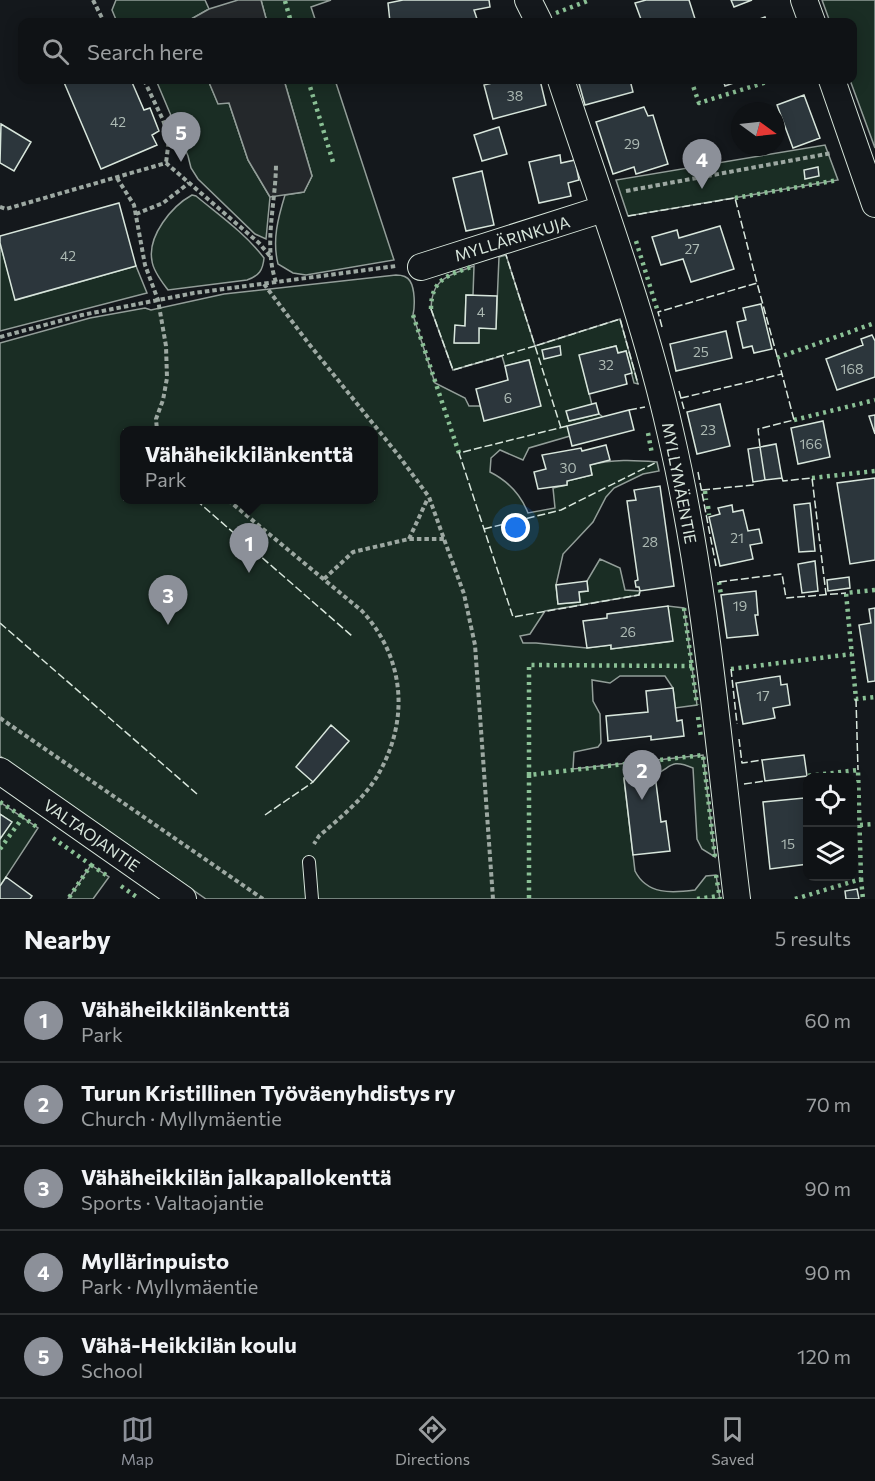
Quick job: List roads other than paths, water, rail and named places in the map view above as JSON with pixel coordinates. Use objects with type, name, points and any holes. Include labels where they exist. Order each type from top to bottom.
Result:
[{"type":"street","points":[[528,0],[537,18]]},
{"type":"street","points":[[804,0],[811,18]]},
{"type":"street","name":"MYLLYMÄENTIE","points":[[562,84],[657,380],[680,474],[703,613],[737,899]]},
{"type":"street","points":[[833,84],[875,204]]},
{"type":"street","name":"MYLLÄRINKUJA","points":[[421,267],[601,203]]},
{"type":"street","name":"VALTAOJANTIE","points":[[0,771],[183,899]]},
{"type":"lane","points":[[309,862],[312,899]]},
{"type":"place","name":"Vähä-Heikkilän koulu","points":[[181,162]]},
{"type":"place","name":"Myllärinpuisto","points":[[702,189]]},
{"type":"place","name":"Vähäheikkilänkenttä","points":[[249,573]]},
{"type":"place","name":"Vähäheikkilän jalkapallokenttä","points":[[168,625]]},
{"type":"place","name":"Turun Kristillinen Työväenyhdistys ry","points":[[642,800]]}]
